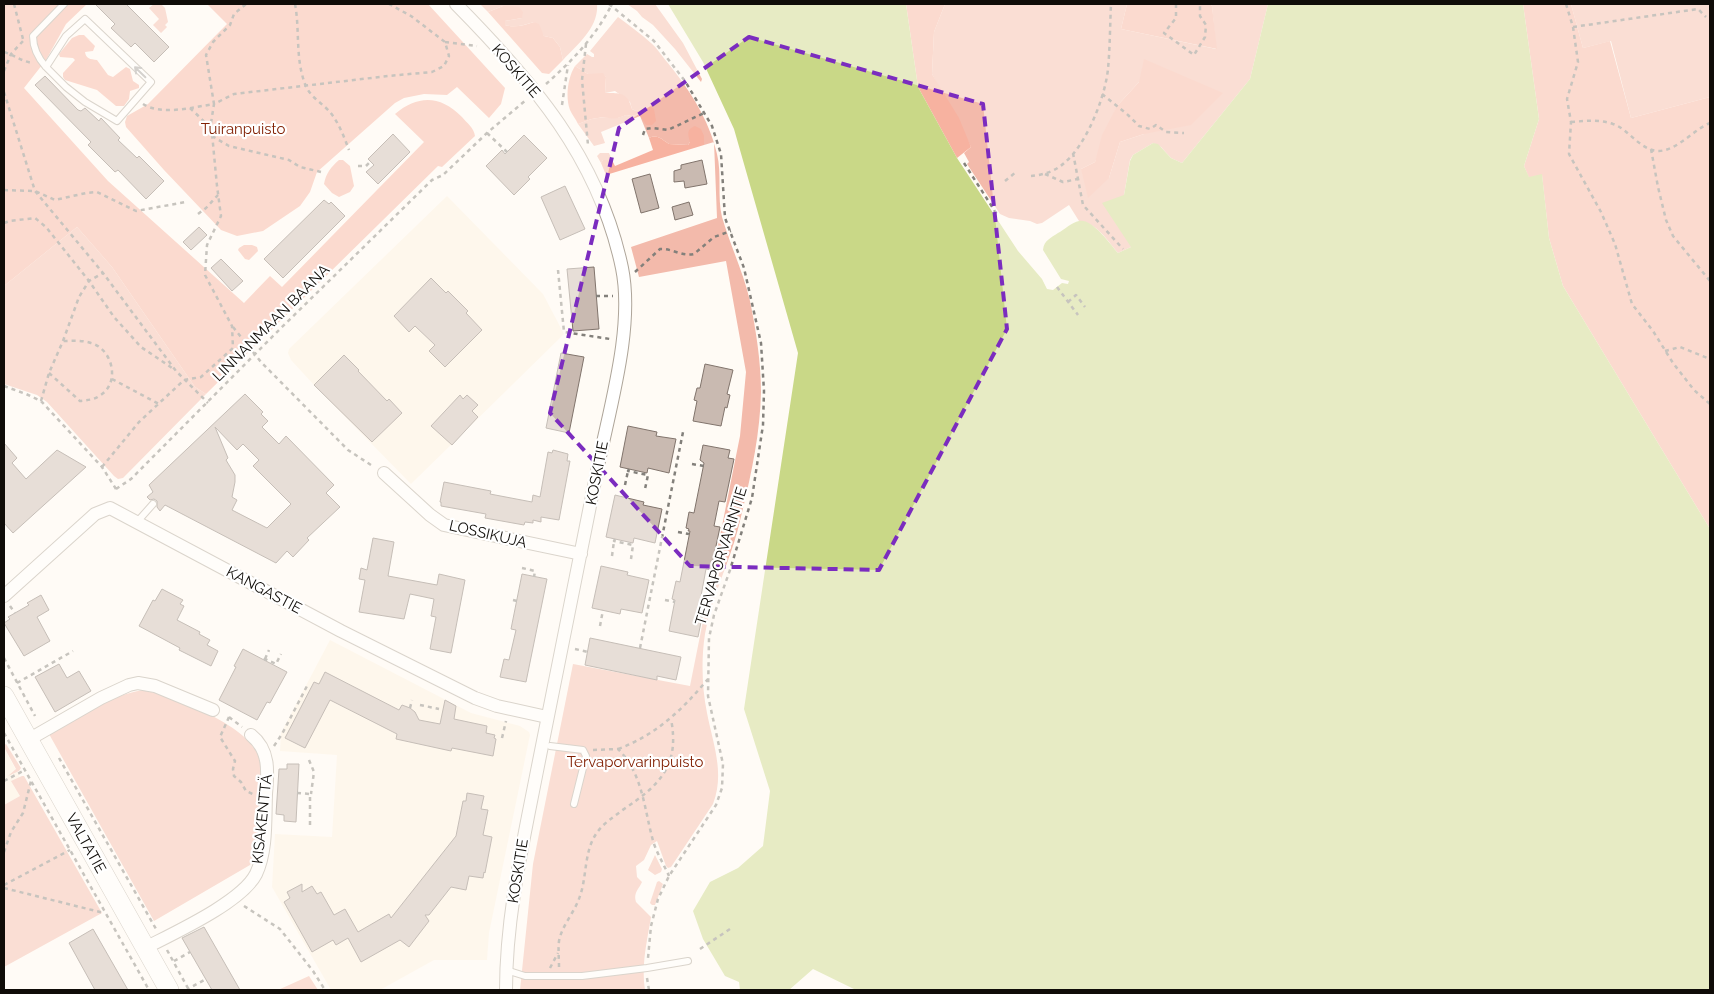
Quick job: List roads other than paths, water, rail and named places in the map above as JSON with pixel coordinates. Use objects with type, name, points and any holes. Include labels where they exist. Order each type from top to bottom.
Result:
[{"type":"street","name":"KOSKITIE","points":[[456,4],[536,92],[582,158],[598,191],[617,248],[626,294],[623,344],[559,655],[516,886],[511,915],[506,990]]},
{"type":"street","name":"LOSSIKUJA","points":[[384,472],[444,525],[581,554]]},
{"type":"street","name":"KANGASTIE","points":[[7,601],[96,514],[110,508],[341,631],[475,698],[497,706],[547,716]]},
{"type":"street","points":[[36,735],[101,698],[129,685],[138,683],[162,689],[214,710]]},
{"type":"street","name":"VALTATIE","points":[[4,696],[36,735],[154,944],[169,990]]},
{"type":"street","name":"KISAKENTTÄ","points":[[154,944],[233,900],[250,884],[255,876],[260,864],[268,772],[266,758],[260,744],[251,735]]},
{"type":"lane","points":[[45,66],[66,36],[85,19],[151,82],[117,120],[85,102],[66,87],[45,66],[36,51],[33,36],[64,4]]},
{"type":"lane","points":[[136,523],[153,504]]},
{"type":"lane","points":[[550,746],[583,750],[586,756],[574,804]]},
{"type":"lane","points":[[506,970],[525,976],[582,976],[688,961]]},
{"type":"park label","name":"Tuiranpuisto","points":[[243,129]]},
{"type":"park label","name":"Tervaporvarinpuisto","points":[[635,762]]}]
